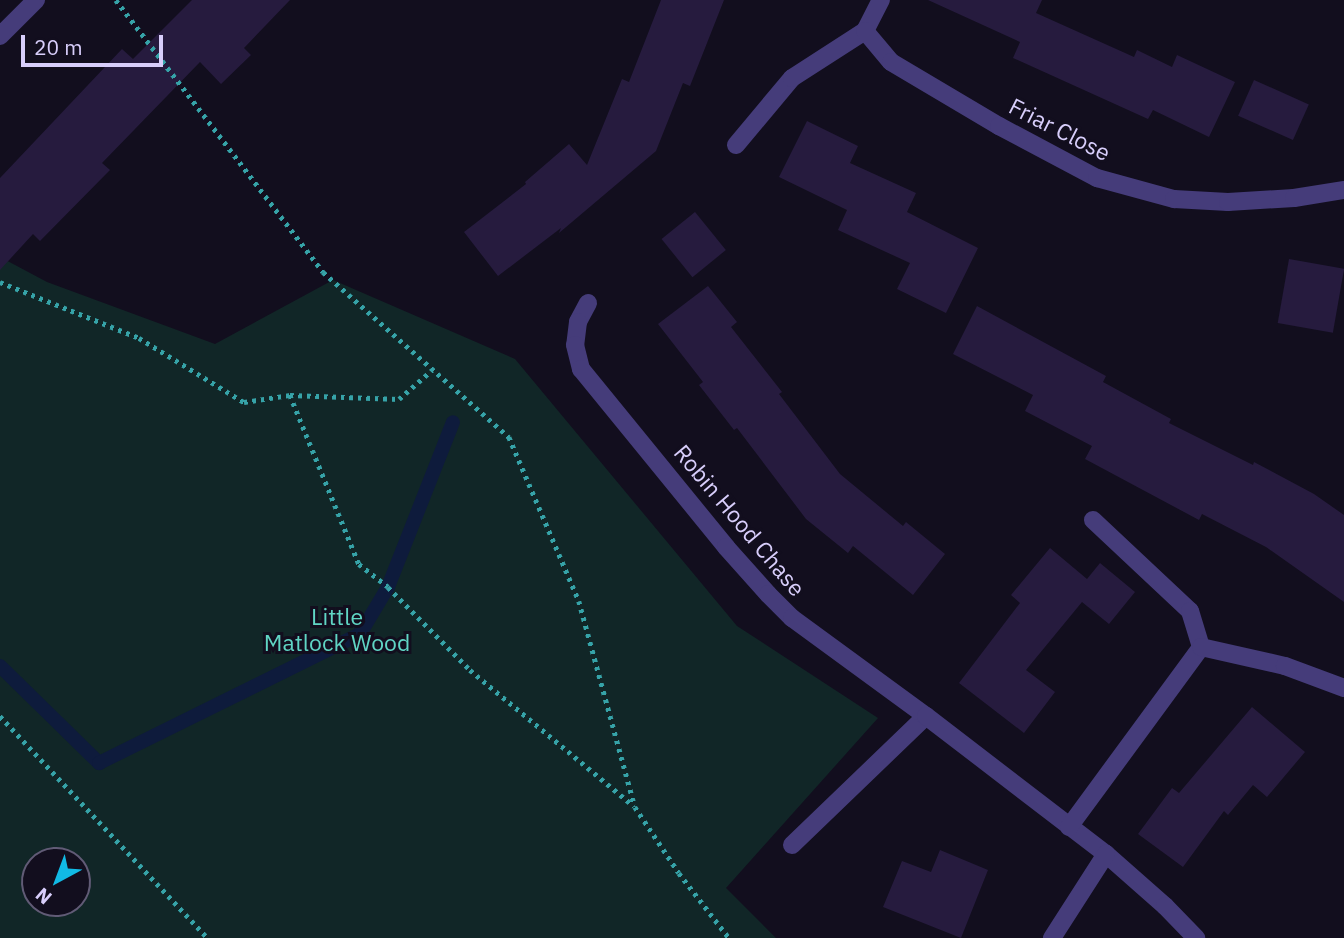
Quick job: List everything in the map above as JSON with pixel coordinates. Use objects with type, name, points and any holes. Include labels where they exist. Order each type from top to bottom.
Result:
[{"type":"street","points":[[0,36],[36,0]]},
{"type":"street","points":[[736,145],[792,78],[865,31],[881,0]]},
{"type":"street","name":"Friar Close","points":[[865,31],[891,62],[999,126],[1097,178],[1174,199],[1201,201],[1294,198],[1344,190]]},
{"type":"street","name":"Robin Hood Chase","points":[[588,303],[578,322],[575,345],[581,369],[726,547],[792,618],[926,716],[1106,854],[1165,906],[1196,938]]},
{"type":"street","points":[[1093,520],[1190,611],[1201,647]]},
{"type":"street","points":[[1201,647],[1285,666],[1344,688]]},
{"type":"street","points":[[1069,827],[1201,647]]},
{"type":"street","points":[[792,845],[926,716]]},
{"type":"street","points":[[1052,938],[1106,854]]},
{"type":"path","points":[[116,0],[323,272],[509,437],[579,601],[635,807]]},
{"type":"path","points":[[0,282],[139,338],[244,402],[290,395],[399,399],[432,370]]},
{"type":"path","points":[[290,395],[359,564],[388,587],[470,670],[635,807],[679,873],[729,938]]},
{"type":"path","points":[[0,716],[208,938]]},
{"type":"green space","name":"Little Matlock Wood","points":[[0,257],[47,282],[215,344],[333,280],[515,359],[737,626],[878,718],[726,888],[776,938],[0,938]]},
{"type":"building","points":[[192,0],[290,0],[244,48],[251,55],[221,84],[200,62],[102,163],[110,170],[40,241],[33,234],[0,270],[0,178],[122,49],[133,59]]},
{"type":"building","points":[[661,0],[724,0],[690,86],[683,83],[656,151],[559,233],[561,228],[498,276],[464,232],[526,184],[525,182],[569,144],[587,165],[622,79],[629,82]]},
{"type":"building","points":[[928,0],[1042,0],[1036,13],[1134,57],[1137,50],[1172,67],[1177,55],[1235,82],[1209,137],[1153,110],[1148,119],[1013,58],[1020,42]]},
{"type":"building","points":[[1254,80],[1309,104],[1293,140],[1238,116]]},
{"type":"building","points":[[807,121],[858,146],[850,163],[916,193],[907,212],[978,248],[946,313],[897,289],[910,263],[838,230],[847,210],[779,177]]},
{"type":"building","points":[[695,212],[726,250],[692,277],[662,239]]},
{"type":"building","points":[[1289,259],[1344,269],[1333,333],[1278,323]]},
{"type":"building","points":[[708,286],[737,322],[731,327],[782,392],[779,394],[840,474],[903,526],[906,522],[945,554],[913,595],[853,546],[848,553],[806,519],[737,428],[734,430],[699,385],[703,382],[658,324]]},
{"type":"building","points":[[977,306],[1106,376],[1103,382],[1171,419],[1169,423],[1253,465],[1254,462],[1314,494],[1344,515],[1344,602],[1266,547],[1202,514],[1199,520],[1085,459],[1092,446],[1025,411],[1033,395],[953,354]]},
{"type":"building","points":[[1050,548],[1087,579],[1100,563],[1135,592],[1109,624],[1082,602],[1026,670],[1055,692],[1024,733],[959,683],[1020,603],[1011,595]]},
{"type":"building","points":[[1252,707],[1305,752],[1267,797],[1253,785],[1228,815],[1224,811],[1183,867],[1138,834],[1172,788],[1179,793]]},
{"type":"building","points":[[940,850],[988,870],[961,938],[883,907],[902,861],[931,872]]},
{"type":"waterway","points":[[0,666],[99,763],[360,634],[388,587],[453,422]]}]
